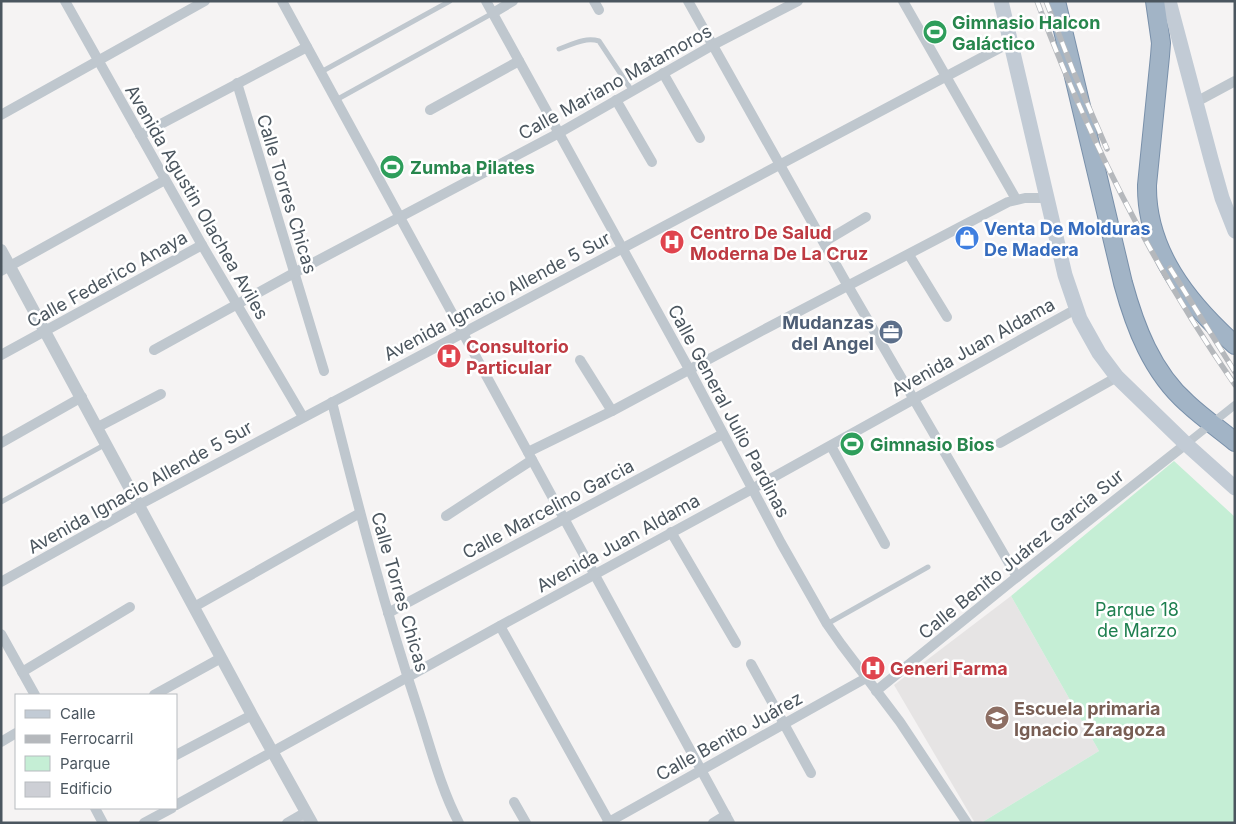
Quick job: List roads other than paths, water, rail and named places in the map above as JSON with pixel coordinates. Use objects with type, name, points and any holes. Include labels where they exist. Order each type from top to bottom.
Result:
[{"type":"highway","points":[[1056,1],[1133,318],[1142,340],[1162,374],[1186,403],[1235,442]]},
{"type":"highway","points":[[1155,1],[1161,43],[1147,184],[1146,202],[1150,222],[1159,246],[1180,287],[1210,322],[1235,345]]},
{"type":"main road","points":[[1001,1],[1066,275],[1076,308],[1088,337],[1117,377],[1186,444],[1235,488]]},
{"type":"main road","points":[[1169,1],[1222,198],[1235,231]]},
{"type":"street","name":"Avenida Agustin Olachea Aviles","points":[[65,1],[202,245],[303,417]]},
{"type":"street","points":[[1,115],[205,1]]},
{"type":"street","points":[[282,1],[728,819],[713,823]]},
{"type":"street","name":"Calle General Julio Pardinas","points":[[486,1],[690,369],[752,489],[827,624],[900,722],[967,823]]},
{"type":"street","points":[[493,14],[513,1]]},
{"type":"street","points":[[688,1],[848,286],[1017,577]]},
{"type":"street","name":"Calle Mariano Matamoros","points":[[154,350],[294,273],[559,133],[713,45],[798,1]]},
{"type":"street","points":[[903,1],[1016,199]]},
{"type":"street","name":"Avenida Ignacio Allende 5 Sur","points":[[1,582],[303,417],[1011,42]]},
{"type":"street","points":[[140,135],[307,47]]},
{"type":"street","points":[[430,110],[519,61]]},
{"type":"street","points":[[664,73],[700,138]]},
{"type":"street","points":[[1196,102],[1235,81]]},
{"type":"street","name":"Calle Torres Chicas","points":[[237,83],[324,371]]},
{"type":"street","points":[[616,100],[652,162]]},
{"type":"street","points":[[6,269],[165,180]]},
{"type":"street","points":[[446,516],[530,456],[690,369],[1016,199],[1047,198]]},
{"type":"street","points":[[824,242],[866,217]]},
{"type":"street","name":"Calle Federico Anaya","points":[[1,355],[202,245]]},
{"type":"street","points":[[1,250],[6,269],[45,332],[82,398],[309,818],[287,823]]},
{"type":"street","points":[[909,254],[947,317]]},
{"type":"street","name":"Avenida Juan Aldama","points":[[178,804],[594,574],[831,446],[1076,308]]},
{"type":"street","points":[[580,360],[612,411]]},
{"type":"street","points":[[1000,443],[1117,377]]},
{"type":"street","points":[[98,427],[161,394]]},
{"type":"street","points":[[1,443],[82,398]]},
{"type":"street","name":"Calle Torres Chicas","points":[[332,402],[360,514],[407,677],[445,790],[459,823]]},
{"type":"street","points":[[1186,444],[1235,405]]},
{"type":"street","name":"Calle Marcelino Garcia","points":[[388,613],[723,434]]},
{"type":"street","name":"Calle Benito Juárez Garcia Sur","points":[[876,691],[1186,444]]},
{"type":"street","points":[[831,446],[885,544]]},
{"type":"street","points":[[194,607],[360,514]]},
{"type":"street","points":[[671,532],[736,643]]},
{"type":"street","points":[[22,672],[130,607]]},
{"type":"street","points":[[500,626],[608,822]]},
{"type":"street","points":[[1,634],[34,694]]},
{"type":"street","points":[[156,694],[221,658]]},
{"type":"street","points":[[751,664],[811,774]]},
{"type":"street","name":"Calle Benito Juárez","points":[[608,822],[866,678]]},
{"type":"street","points":[[178,754],[252,715]]},
{"type":"street","points":[[1,742],[15,734]]},
{"type":"street","points":[[514,802],[526,823]]},
{"type":"street","points":[[96,809],[103,823]]},
{"type":"street","points":[[144,823],[170,809]]},
{"type":"lane","points":[[321,73],[450,1]]},
{"type":"lane","points":[[336,100],[493,14]]},
{"type":"lane","points":[[559,50],[583,40],[599,41],[632,91]]},
{"type":"lane","points":[[1,502],[107,444]]},
{"type":"lane","points":[[827,624],[928,567]]},
{"type":"railway","points":[[1037,1],[1056,51],[1100,151],[1124,199],[1176,294],[1235,385]]},
{"type":"railway","points":[[1046,1],[1074,73],[1107,149]]},
{"type":"railway","points":[[1170,268],[1235,372]]},
{"type":"place","name":"Gimnasio Halcon Galáctico","points":[[935,32]]},
{"type":"place","name":"Zumba Pilates","points":[[392,167]]},
{"type":"place","name":"Venta De Molduras De Madera","points":[[967,238]]},
{"type":"place","name":"Centro De Salud Moderna De La Cruz","points":[[672,242]]},
{"type":"place","name":"Mudanzas del Angel","points":[[891,332]]},
{"type":"place","name":"Consultorio Particular","points":[[449,356]]},
{"type":"place","name":"Gimnasio Bios","points":[[852,444]]},
{"type":"place","name":"Generi Farma","points":[[873,668]]},
{"type":"place","name":"Escuela primaria Ignacio Zaragoza","points":[[997,718]]},
{"type":"park label","name":"Parque 18 de Marzo","points":[[1137,619]]}]
